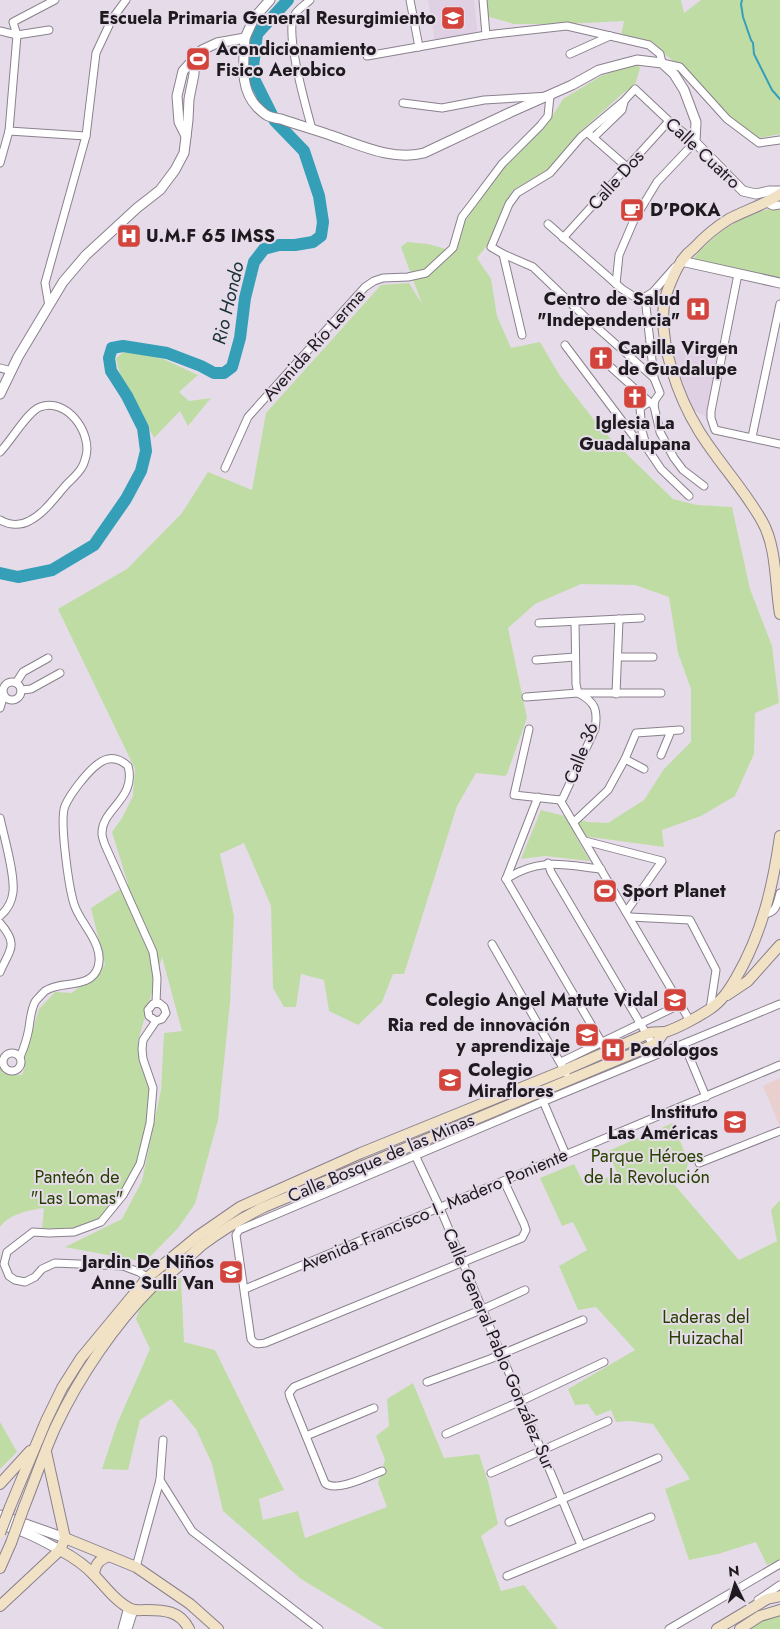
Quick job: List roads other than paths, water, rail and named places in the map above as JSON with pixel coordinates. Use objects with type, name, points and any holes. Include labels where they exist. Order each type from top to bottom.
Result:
[{"type":"main road","points":[[780,193],[766,203],[715,228],[681,262],[664,302],[663,317],[667,348],[685,405],[699,431],[763,522],[771,546],[780,614]]},
{"type":"main road","points":[[724,997],[743,966],[755,940],[775,872],[780,836]]},
{"type":"main road","points":[[664,1032],[690,1021],[710,1009],[748,981],[780,945]]},
{"type":"main road","name":"Calle Bosque de las Minas","points":[[0,1533],[62,1388],[81,1358],[152,1280],[198,1236],[240,1207],[361,1154],[604,1048],[653,1031],[664,1032],[653,1045],[244,1216],[224,1228],[173,1271],[152,1280],[144,1295],[106,1342],[84,1375],[56,1427],[0,1568]]},
{"type":"main road","points":[[0,1484],[36,1445]]},
{"type":"main road","points":[[0,1606],[60,1550],[65,1538],[46,1451]]},
{"type":"main road","points":[[65,1538],[136,1567],[190,1604],[218,1629]]},
{"type":"main road","points":[[60,1550],[74,1557],[131,1609],[162,1610],[175,1613],[184,1621],[189,1629]]},
{"type":"main road","points":[[94,1575],[98,1562],[109,1556]]},
{"type":"main road","points":[[162,1610],[168,1602],[170,1591]]},
{"type":"main road","points":[[717,1629],[767,1599],[780,1596]]},
{"type":"main road","points":[[740,1629],[760,1616],[780,1610]]},
{"type":"street","points":[[0,163],[9,131],[17,35],[13,22],[55,0]]},
{"type":"street","points":[[49,306],[45,283],[86,136],[96,53],[112,19],[126,0]]},
{"type":"street","points":[[270,0],[254,18],[245,38],[245,88],[251,100],[268,117],[387,153],[413,156],[424,153],[550,96],[599,70],[637,60],[680,67],[726,120],[759,143],[780,140]]},
{"type":"street","points":[[310,0],[296,12],[292,25],[298,77],[312,130]]},
{"type":"street","points":[[410,0],[419,47]]},
{"type":"street","points":[[483,0],[486,35]]},
{"type":"street","points":[[366,56],[486,35],[567,26],[649,45],[660,54],[662,63],[674,74],[684,90],[696,122],[696,142],[657,182],[634,220],[619,255],[616,284]]},
{"type":"street","points":[[0,31],[17,35],[49,30]]},
{"type":"street","points":[[570,54],[610,36]]},
{"type":"street","points":[[0,394],[18,357],[63,282],[86,255],[160,190],[175,170],[184,153],[194,61],[202,50],[217,43],[245,38]]},
{"type":"street","name":"Calle Cuatro","points":[[591,135],[622,110],[624,101],[635,89],[668,121],[696,142],[743,191],[756,194],[769,191],[780,193]]},
{"type":"street","points":[[403,103],[442,108],[484,100],[550,96]]},
{"type":"street","name":"Avenida Río Lerma","points":[[225,468],[248,418],[365,287],[383,278],[408,278],[426,273],[453,248],[462,217],[502,164],[548,116],[550,96]]},
{"type":"street","name":"Calle Dos","points":[[564,238],[668,121]]},
{"type":"street","points":[[9,131],[86,136]]},
{"type":"street","points":[[628,168],[591,135],[581,138],[550,173],[517,193],[509,204],[491,247],[533,267],[583,315],[654,378]]},
{"type":"street","points":[[766,203],[774,206],[780,205]]},
{"type":"street","points":[[548,224],[616,284],[633,296],[645,298],[681,262],[780,282]]},
{"type":"street","points":[[503,254],[522,335]]},
{"type":"street","points":[[738,274],[711,411],[713,426],[715,430],[780,444]]},
{"type":"street","points":[[645,298],[654,378],[660,393],[651,404],[640,408],[642,431],[647,448]]},
{"type":"street","points":[[752,437],[780,304]]},
{"type":"street","points":[[565,345],[635,438],[647,448],[661,469],[689,496]]},
{"type":"street","points":[[603,360],[651,404],[660,432],[674,458],[683,470],[704,486]]},
{"type":"street","points":[[0,368],[12,371]]},
{"type":"street","points":[[0,452],[9,443],[30,413],[40,407],[51,406],[63,408],[72,414],[79,424],[85,440],[87,454],[83,466],[38,515],[29,522],[20,524],[6,523],[0,520]]},
{"type":"street","points":[[539,623],[641,618]]},
{"type":"street","points":[[616,694],[619,619]]},
{"type":"street","points":[[575,622],[576,684],[578,693]]},
{"type":"street","points":[[536,660],[575,657]]},
{"type":"street","points":[[618,657],[652,657]]},
{"type":"street","points":[[0,708],[7,684],[16,683],[24,672],[48,658]]},
{"type":"street","points":[[21,690],[31,689],[60,673]]},
{"type":"street","points":[[4,695],[9,699],[15,700],[20,696],[21,690],[16,683]]},
{"type":"street","points":[[526,696],[578,693],[661,693]]},
{"type":"street","name":"Calle 36","points":[[560,800],[563,798],[595,730],[596,710],[587,697],[578,693]]},
{"type":"street","points":[[529,729],[514,795],[560,800],[690,1021]]},
{"type":"street","points":[[574,822],[608,790],[634,734],[637,732],[680,730]]},
{"type":"street","points":[[662,755],[672,731]]},
{"type":"street","points":[[20,1057],[16,1054],[5,1056],[2,1060],[5,1068],[12,1071],[21,1065],[20,1057],[26,1043],[35,1002],[52,988],[84,982],[98,968],[99,955],[74,905],[62,822],[64,807],[77,787],[96,765],[112,758],[118,758],[128,766],[130,782],[127,790],[104,823],[102,833],[105,845],[153,952],[157,978],[156,1003]]},
{"type":"street","points":[[624,759],[644,769]]},
{"type":"street","points":[[506,879],[538,798]]},
{"type":"street","points":[[0,818],[12,875],[13,892],[9,905],[0,916]]},
{"type":"street","points":[[585,841],[662,861],[628,915]]},
{"type":"street","points":[[506,879],[519,870],[548,863],[601,869]]},
{"type":"street","points":[[548,863],[551,872],[653,1045]]},
{"type":"street","points":[[506,879],[604,1048],[610,1063]]},
{"type":"street","points":[[764,914],[771,914],[776,909],[780,893]]},
{"type":"street","points":[[628,915],[690,920],[716,970],[710,1009]]},
{"type":"street","points":[[0,923],[10,934],[12,940],[0,972]]},
{"type":"street","points":[[492,944],[570,1080]]},
{"type":"street","points":[[156,1003],[162,1004],[166,1010],[164,1017],[156,1020],[150,1018],[148,1013],[149,1007],[156,1003]]},
{"type":"street","points":[[604,1048],[641,1024],[681,1004]]},
{"type":"street","points":[[504,1181],[526,1230],[522,1238],[265,1343],[254,1343],[251,1339],[236,1235],[239,1230],[543,1101],[780,1004]]},
{"type":"street","points":[[152,1280],[123,1266],[55,1263],[42,1269],[35,1277],[25,1282],[15,1280],[9,1276],[4,1264],[7,1252],[33,1232],[74,1232],[102,1222],[123,1195],[140,1164],[150,1123],[153,1088],[142,1049],[144,1040],[156,1020]]},
{"type":"street","points":[[684,1044],[706,1097]]},
{"type":"street","name":"Avenida Francisco I. Madero Poniente","points":[[245,1289],[780,1065]]},
{"type":"street","points":[[543,1101],[566,1155]]},
{"type":"street","points":[[699,1163],[780,1131]]},
{"type":"street","name":"Calle General Pablo González Sur","points":[[415,1156],[440,1208],[581,1544]]},
{"type":"street","points":[[382,1471],[337,1487],[328,1486],[325,1483],[290,1396],[294,1387],[525,1290]]},
{"type":"street","points":[[427,1382],[502,1354],[583,1320]]},
{"type":"street","points":[[446,1434],[604,1362]]},
{"type":"street","points":[[306,1436],[374,1408]]},
{"type":"street","points":[[491,1473],[608,1421]]},
{"type":"street","points":[[136,1567],[160,1480],[163,1440]]},
{"type":"street","points":[[509,1522],[658,1458]]},
{"type":"street","points":[[160,1480],[192,1531],[319,1629]]},
{"type":"street","points":[[0,1515],[65,1538]]},
{"type":"street","points":[[508,1576],[581,1544],[651,1517]]},
{"type":"street","points":[[0,1526],[29,1535],[60,1550]]},
{"type":"street","points":[[668,1629],[780,1564]]},
{"type":"street","points":[[740,1615],[780,1584]]},
{"type":"street","points":[[122,1629],[131,1609]]},
{"type":"street","points":[[128,1629],[131,1609]]},
{"type":"waterway","name":"Rio Hondo","points":[[0,573],[18,577],[52,570],[94,545],[126,499],[141,471],[146,451],[143,428],[127,396],[111,371],[109,358],[112,348],[123,346],[167,353],[214,373],[224,373],[232,367],[240,338],[245,298],[254,262],[264,249],[279,245],[313,242],[321,236],[323,222],[319,196],[304,151],[275,121],[252,75],[257,34],[288,0]]},
{"type":"waterway","points":[[742,0],[743,17],[753,43],[754,54],[772,90],[780,99]]},
{"type":"place","name":"Escuela Primaria General Resurgimiento","points":[[453,18]]},
{"type":"place","name":"Acondicionamiento Fisico Aerobico","points":[[198,59]]},
{"type":"place","name":"D'POKA","points":[[632,210]]},
{"type":"place","name":"U.M.F 65 IMSS","points":[[129,236]]},
{"type":"place","name":"Centro de Salud \"Independencia\"","points":[[698,309]]},
{"type":"place","name":"Capilla Virgen de Guadalupe","points":[[601,358]]},
{"type":"place","name":"Iglesia La Guadalupana","points":[[635,397]]},
{"type":"place","name":"Sport Planet","points":[[605,891]]},
{"type":"place","name":"Colegio Angel Matute Vidal","points":[[675,1000]]},
{"type":"place","name":"Ria red de innovación y aprendizaje","points":[[587,1035]]},
{"type":"place","name":"Podologos","points":[[613,1050]]},
{"type":"place","name":"Colegio Miraflores","points":[[450,1080]]},
{"type":"place","name":"Instituto Las Américas","points":[[735,1122]]},
{"type":"place","name":"Jardin De Niños Anne Sulli Van","points":[[231,1272]]},
{"type":"park label","name":"Parque Héroes de la Revolución","points":[[647,1166]]},
{"type":"park label","name":"Panteón de \"Las Lomas\"","points":[[77,1187]]},
{"type":"park label","name":"Laderas del Huizachal","points":[[706,1327]]}]
